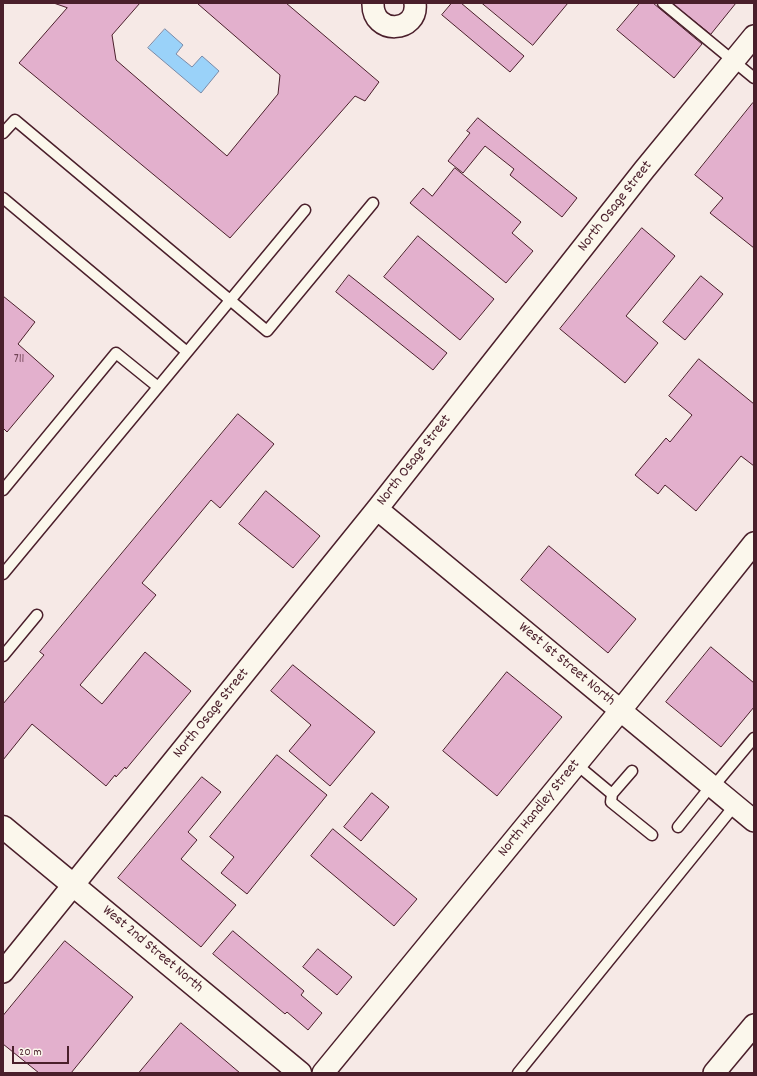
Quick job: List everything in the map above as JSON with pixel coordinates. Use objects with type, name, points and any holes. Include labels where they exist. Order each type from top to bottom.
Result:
[{"type":"street","points":[[373,3],[375,15],[379,21],[384,25],[391,27],[405,24],[410,20],[414,14],[415,3]]},
{"type":"street","name":"North Osage Street","points":[[3,972],[377,509],[644,170],[754,36]]},
{"type":"street","name":"West 1st Street North","points":[[377,509],[754,821]]},
{"type":"street","name":"North Handley Street","points":[[323,1073],[620,710],[754,543]]},
{"type":"street","name":"West 2nd Street North","points":[[3,827],[300,1073]]},
{"type":"street","points":[[714,1073],[754,1025]]},
{"type":"lane","points":[[663,3],[754,78]]},
{"type":"lane","points":[[3,133],[15,120],[267,331],[373,203]]},
{"type":"lane","points":[[3,198],[187,352]]},
{"type":"lane","points":[[3,574],[305,210]]},
{"type":"lane","points":[[3,490],[116,353],[158,387]]},
{"type":"lane","points":[[3,656],[37,615]]},
{"type":"lane","points":[[678,827],[754,738]]},
{"type":"lane","points":[[576,764],[612,794]]},
{"type":"lane","points":[[632,771],[612,794],[611,802],[652,835]]},
{"type":"lane","points":[[518,1073],[735,806]]},
{"type":"water","points":[[165,29],[183,45],[176,54],[192,67],[202,56],[219,71],[201,93],[148,48]]},
{"type":"building","points":[[54,3],[140,3],[112,35],[116,60],[227,156],[278,94],[280,75],[198,3],[286,3],[379,82],[365,101],[355,96],[230,238],[19,63],[67,8]]},
{"type":"building","points":[[452,3],[461,3],[524,56],[510,72],[442,15]]},
{"type":"building","points":[[482,3],[568,3],[533,45]]},
{"type":"building","points":[[640,3],[653,3],[702,44],[674,78],[617,30]]},
{"type":"building","points":[[672,3],[736,3],[711,34]]},
{"type":"building","points":[[753,103],[754,248],[710,213],[723,198],[695,175]]},
{"type":"building","points":[[478,118],[577,198],[562,217],[510,175],[514,169],[485,146],[463,173],[448,161],[470,133],[467,131]]},
{"type":"building","points":[[455,168],[521,222],[512,233],[533,251],[506,283],[410,203],[423,188],[432,196]]},
{"type":"building","points":[[642,228],[675,256],[626,316],[658,343],[625,383],[560,329]]},
{"type":"building","points":[[418,236],[494,299],[460,340],[384,277]]},
{"type":"building","points":[[349,275],[447,353],[433,370],[336,292]]},
{"type":"building","points":[[701,276],[723,294],[685,340],[663,322]]},
{"type":"building","points":[[3,296],[35,322],[18,344],[54,376],[7,432],[3,428]]},
{"type":"building","points":[[699,359],[754,404],[754,466],[741,456],[696,511],[665,485],[658,494],[635,475],[666,438],[670,442],[692,415],[669,396]]},
{"type":"building","points":[[238,414],[274,444],[220,508],[211,500],[142,583],[156,595],[80,685],[102,704],[145,652],[191,691],[126,769],[125,767],[116,777],[115,775],[106,786],[32,724],[3,760],[3,704],[44,655],[40,652]]},
{"type":"building","points":[[266,491],[320,536],[293,568],[239,524]]},
{"type":"building","points":[[549,546],[636,619],[608,653],[521,580]]},
{"type":"building","points":[[711,647],[754,683],[754,707],[721,747],[666,702]]},
{"type":"building","points":[[293,665],[375,732],[330,786],[289,751],[311,725],[271,691]]},
{"type":"building","points":[[507,672],[562,717],[497,796],[443,751]]},
{"type":"building","points":[[277,755],[327,795],[247,894],[221,873],[234,857],[210,837]]},
{"type":"building","points":[[202,777],[221,792],[188,832],[197,840],[181,859],[236,905],[201,947],[118,878]]},
{"type":"building","points":[[372,793],[389,807],[361,841],[344,827]]},
{"type":"building","points":[[333,829],[417,899],[394,926],[311,856]]},
{"type":"building","points":[[233,931],[304,991],[301,995],[322,1013],[308,1030],[287,1012],[285,1014],[213,954]]},
{"type":"building","points":[[65,941],[133,997],[71,1073],[39,1073],[3,1044],[3,1016]]},
{"type":"building","points":[[318,949],[352,977],[337,995],[303,967]]},
{"type":"building","points":[[181,1023],[240,1073],[139,1073]]}]
